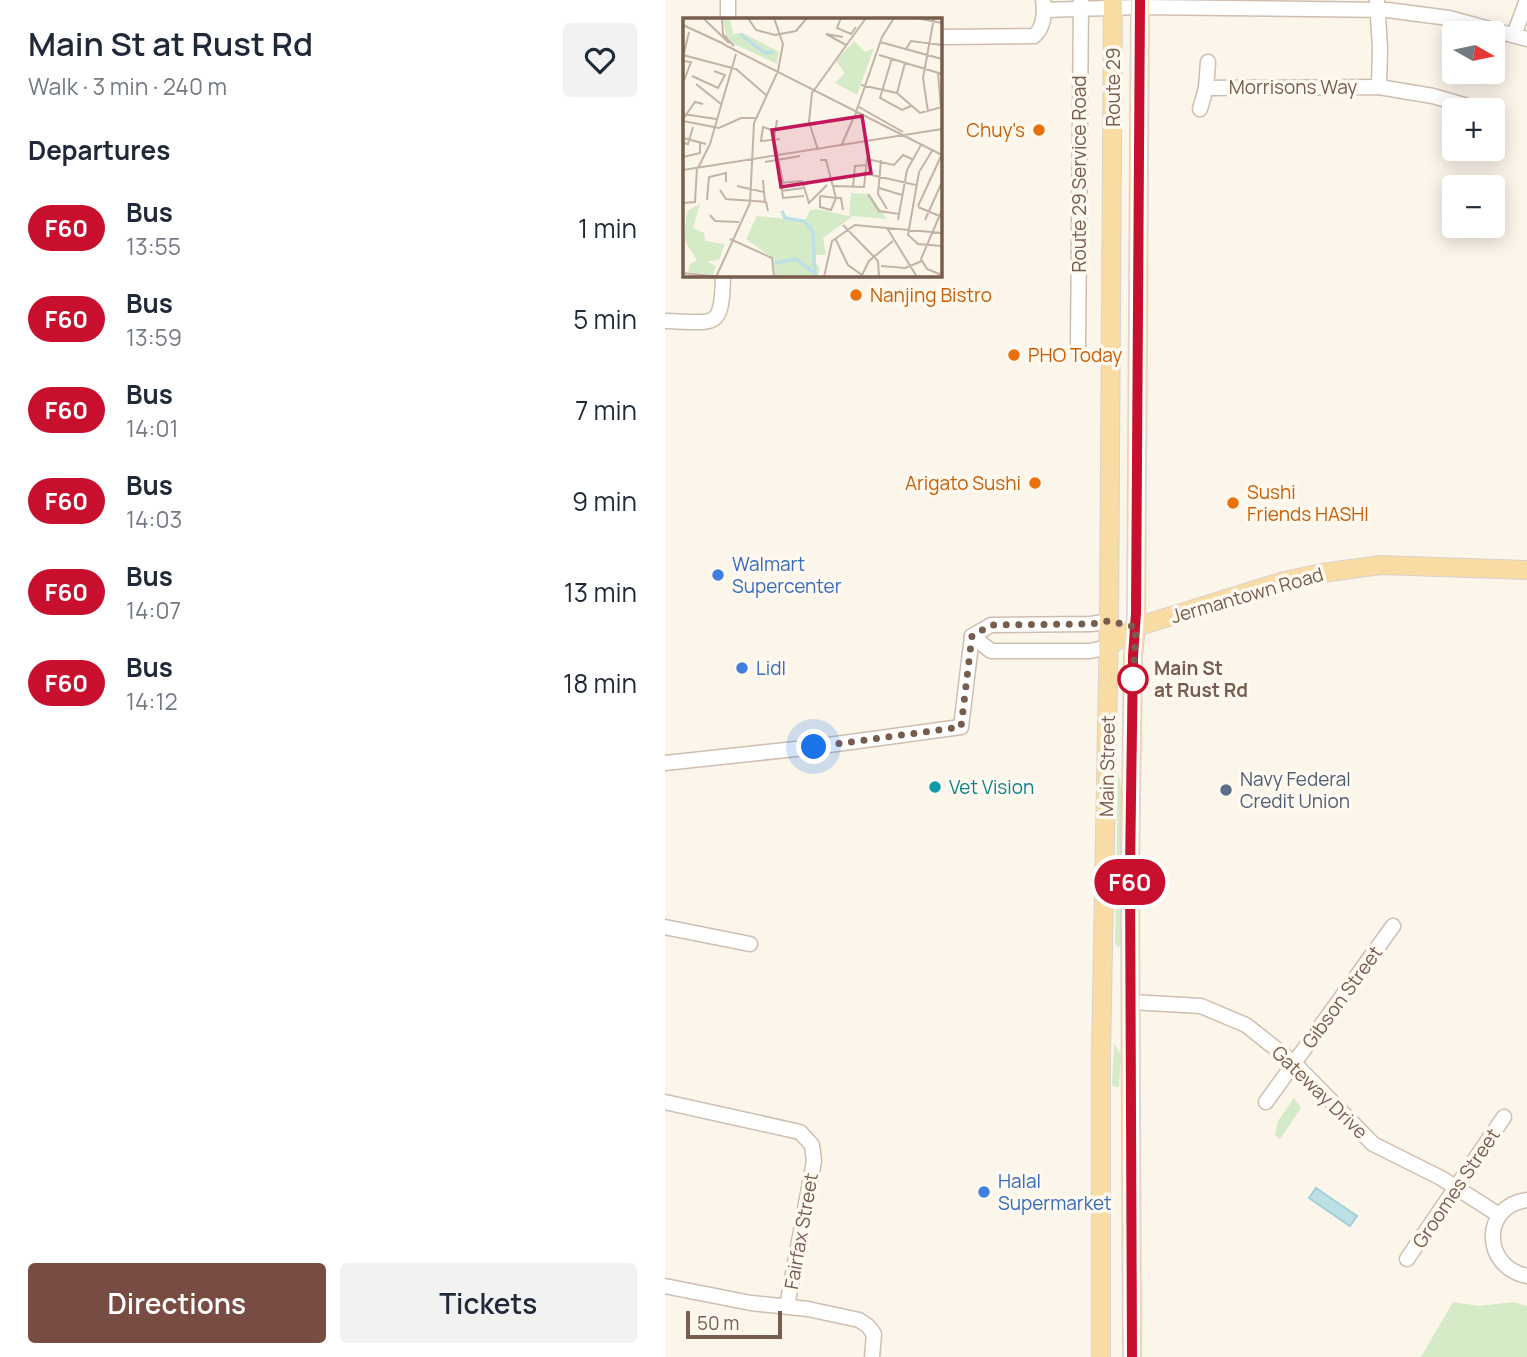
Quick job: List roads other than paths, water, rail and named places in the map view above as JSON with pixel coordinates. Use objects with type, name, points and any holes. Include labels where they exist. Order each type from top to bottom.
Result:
[{"type":"main road","name":"Route 29","points":[[1138,181],[1140,3]]},
{"type":"main road","name":"Route 29","points":[[1113,4],[1114,175]]},
{"type":"main road","name":"Main Street","points":[[1101,1357],[1101,1055],[1114,175]]},
{"type":"main road","name":"Main Street","points":[[1132,1357],[1130,870],[1133,656],[1136,627],[1138,181]]},
{"type":"main road","name":"Jermantown Road","points":[[1108,647],[1136,627],[1284,581],[1341,570],[1403,565],[1527,570]]},
{"type":"main road","name":"Jermantown Road","points":[[1109,621],[1136,627]]},
{"type":"street","points":[[728,0],[728,18]]},
{"type":"street","points":[[941,37],[1034,36],[1040,30],[1044,5],[1140,3],[1376,5],[1449,18],[1521,37],[1527,0]]},
{"type":"street","name":"Route 29 Service Road","points":[[1078,349],[1081,5]]},
{"type":"street","name":"Morrisons Way","points":[[1376,5],[1380,48],[1379,87]]},
{"type":"street","points":[[1200,109],[1206,88],[1208,62]]},
{"type":"street","name":"Morrisons Way","points":[[1206,88],[1379,87],[1442,99]]},
{"type":"street","points":[[665,321],[704,322],[715,318],[722,306],[723,276]]},
{"type":"street","points":[[972,636],[991,625],[1091,624],[1109,621]]},
{"type":"street","points":[[972,636],[991,651],[1090,652],[1108,647]]},
{"type":"street","points":[[665,763],[829,746],[961,727],[972,636]]},
{"type":"street","name":"Gibson Street","points":[[1266,1102],[1393,926]]},
{"type":"street","points":[[665,927],[750,944]]},
{"type":"street","name":"Gateway Drive","points":[[1131,1002],[1201,1006],[1246,1025],[1294,1063],[1373,1144],[1456,1187],[1499,1216]]},
{"type":"street","name":"Fairfax Street","points":[[665,1102],[800,1132],[812,1144],[814,1161],[787,1306]]},
{"type":"street","name":"Groomes Street","points":[[1407,1259],[1504,1117]]},
{"type":"street","points":[[1527,1200],[1509,1206],[1499,1216],[1492,1240],[1502,1264],[1512,1272],[1527,1276]]},
{"type":"street","points":[[665,1286],[859,1320],[874,1334],[872,1357]]},
{"type":"water","points":[[1316,1188],[1357,1216],[1350,1226],[1309,1198]]},
{"type":"place","name":"Chuy's","points":[[1039,130]]},
{"type":"place","name":"Nanjing Bistro","points":[[856,295]]},
{"type":"place","name":"PHO Today","points":[[1014,355]]},
{"type":"place","name":"Arigato Sushi","points":[[1035,483]]},
{"type":"place","name":"Sushi Friends HASHI","points":[[1233,503]]},
{"type":"place","name":"Walmart Supercenter","points":[[718,575]]},
{"type":"place","name":"Lidl","points":[[742,668]]},
{"type":"place","name":"Main St at Rust Rd","points":[[1133,679]]},
{"type":"place","name":"Vet Vision","points":[[935,787]]},
{"type":"place","name":"Navy Federal Credit Union","points":[[1226,790]]},
{"type":"place","name":"Halal Supermarket","points":[[984,1192]]}]
